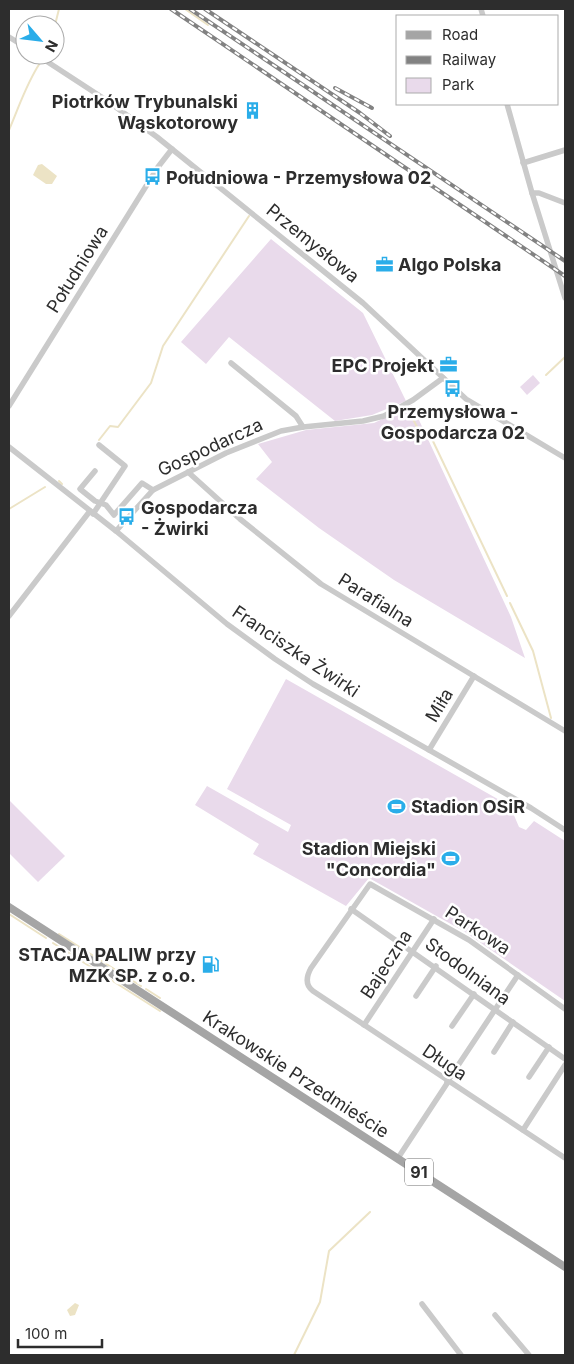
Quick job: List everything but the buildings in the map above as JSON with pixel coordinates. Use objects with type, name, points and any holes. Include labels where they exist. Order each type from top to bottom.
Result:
[{"type":"main road","name":"Krakowskie Przedmieście","points":[[9,907],[565,1267]]},
{"type":"street","name":"Przemysłowa","points":[[52,65],[106,100],[172,149],[363,303],[469,401],[565,458]]},
{"type":"street","points":[[507,105],[523,163],[565,298]]},
{"type":"street","name":"Południowa","points":[[9,406],[158,167],[172,149]]},
{"type":"street","points":[[523,163],[565,150]]},
{"type":"street","points":[[532,193],[539,193],[565,203]]},
{"type":"street","points":[[231,362],[296,416],[303,427]]},
{"type":"street","name":"Gospodarcza","points":[[116,531],[153,490],[255,440],[303,427],[363,422],[384,416],[408,403],[443,378]]},
{"type":"street","points":[[9,616],[100,502],[125,466],[98,445]]},
{"type":"street","name":"Franciszka Żwirki","points":[[9,447],[116,531],[254,645],[313,684],[565,830]]},
{"type":"street","points":[[95,471],[80,489],[106,505],[111,513],[115,515],[142,483],[153,490]]},
{"type":"street","name":"Parafialna","points":[[188,472],[240,519],[321,584],[565,731]]},
{"type":"street","name":"Miła","points":[[429,750],[474,676]]},
{"type":"street","name":"Parkowa","points":[[351,909],[370,884],[469,940],[565,1009]]},
{"type":"street","name":"Stodolniana","points":[[351,909],[436,966],[565,1059]]},
{"type":"street","name":"Długa","points":[[351,909],[308,973],[307,982],[310,989],[448,1082],[565,1157]]},
{"type":"street","name":"Bajeczna","points":[[364,1025],[434,919]]},
{"type":"street","points":[[416,996],[436,966]]},
{"type":"street","points":[[398,1158],[518,975]]},
{"type":"street","points":[[452,1026],[474,994]]},
{"type":"street","points":[[494,1052],[513,1022]]},
{"type":"street","points":[[529,1076],[549,1047]]},
{"type":"street","points":[[523,1130],[565,1065]]},
{"type":"street","points":[[422,1304],[461,1355]]},
{"type":"street","points":[[495,1315],[529,1355]]},
{"type":"green space","points":[[271,239],[363,313],[406,401],[372,415],[335,421],[229,337],[206,364],[181,342]]},
{"type":"green space","points":[[533,375],[540,383],[527,395],[520,387]]},
{"type":"green space","points":[[412,405],[511,617],[525,658],[394,580],[319,528],[256,479],[272,462],[258,444],[306,430],[374,423]]},
{"type":"green space","name":"Stadion Miejski \"Concordia\"","points":[[286,679],[510,806],[519,827],[526,830],[534,821],[565,841],[565,1001],[465,932],[369,878],[346,906],[253,854],[259,844],[195,805],[207,786],[288,832],[291,825],[227,789]]},
{"type":"green space","points":[[9,800],[65,856],[38,882],[9,853]]},
{"type":"shaded area","points":[[42,164],[57,176],[52,184],[46,184],[33,175],[38,165]]},
{"type":"shaded area","points":[[75,1303],[79,1305],[75,1315],[70,1316],[67,1310]]},
{"type":"waterway","points":[[58,15],[59,9]]},
{"type":"waterway","points":[[185,9],[208,25]]},
{"type":"waterway","points":[[9,130],[27,87],[39,65]]},
{"type":"waterway","points":[[99,440],[110,426],[118,427],[151,383],[163,346],[249,216]]},
{"type":"waterway","points":[[546,375],[565,357]]},
{"type":"waterway","points":[[409,411],[423,439],[428,438]]},
{"type":"waterway","points":[[431,437],[507,596]]},
{"type":"waterway","points":[[59,481],[62,484]]},
{"type":"waterway","points":[[9,509],[45,487]]},
{"type":"waterway","points":[[510,603],[533,651],[551,718]]},
{"type":"waterway","points":[[9,914],[46,938]]},
{"type":"waterway","points":[[59,934],[141,986]]},
{"type":"waterway","points":[[53,943],[160,1011]]},
{"type":"waterway","points":[[146,989],[160,998]]},
{"type":"waterway","points":[[294,1355],[320,1302],[329,1251],[370,1212]]},
{"type":"railway","points":[[171,9],[565,276]]},
{"type":"railway","points":[[190,9],[565,261]]},
{"type":"railway","points":[[205,9],[360,113],[390,136]]},
{"type":"railway","points":[[335,88],[372,108]]},
{"type":"place","name":"Piotrków Trybunalski Wąskotorowy","points":[[252,111]]},
{"type":"place","name":"Południowa - Przemysłowa 02","points":[[152,177]]},
{"type":"place","name":"Algo Polska","points":[[384,264]]},
{"type":"place","name":"EPC Projekt","points":[[448,365]]},
{"type":"place","name":"Przemysłowa - Gospodarcza 02","points":[[453,388]]},
{"type":"place","name":"Gospodarcza - Żwirki","points":[[127,517]]},
{"type":"place","name":"Stadion OSiR","points":[[397,806]]},
{"type":"place","name":"Stadion Miejski \"Concordia\"","points":[[450,858]]},
{"type":"place","name":"STACJA PALIW przy MZK SP. z o.o.","points":[[210,964]]}]
